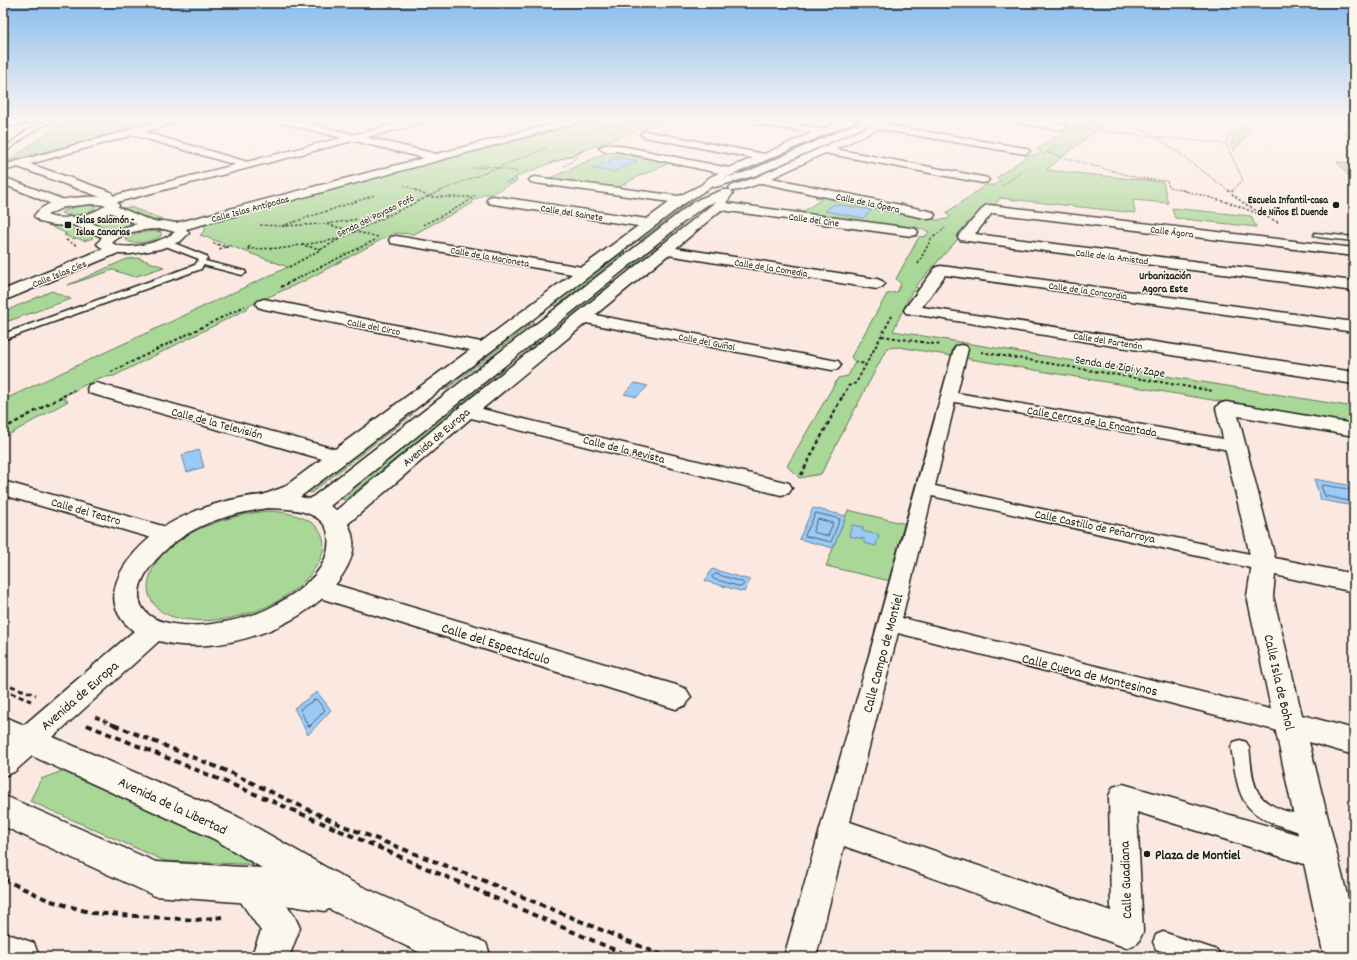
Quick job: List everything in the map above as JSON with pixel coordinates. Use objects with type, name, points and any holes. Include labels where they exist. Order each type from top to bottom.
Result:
[{"type":"main road","points":[[3,168],[17,165]]},
{"type":"main road","points":[[22,165],[109,202],[151,225],[177,227],[182,233],[166,243],[136,249],[113,243],[73,220]]},
{"type":"main road","points":[[109,202],[97,215],[73,220],[50,221],[43,219],[40,216],[44,211],[63,204],[91,200],[109,202],[247,165]]},
{"type":"main road","name":"Calle Islas Antípodas","points":[[177,227],[409,165]]},
{"type":"main road","points":[[696,165],[730,172]]},
{"type":"main road","name":"Avenida de Europa","points":[[718,191],[714,179],[746,165]]},
{"type":"main road","name":"Avenida de Europa","points":[[335,522],[582,317],[621,276],[648,244],[688,212],[718,191],[783,165]]},
{"type":"main road","points":[[902,165],[983,180]]},
{"type":"main road","name":"Avenida de Europa","points":[[268,501],[292,492],[650,224],[688,212],[718,191],[757,176]]},
{"type":"main road","name":"Calle de la Ópera","points":[[757,176],[929,215]]},
{"type":"main road","points":[[3,180],[63,204]]},
{"type":"main road","points":[[535,180],[688,212]]},
{"type":"main road","name":"Calle del Cine","points":[[718,191],[911,232]]},
{"type":"main road","name":"Calle del Sainete","points":[[493,200],[650,224]]},
{"type":"main road","name":"Calle Ágora","points":[[965,237],[989,209],[1348,251]]},
{"type":"main road","name":"Avenida de Europa","points":[[314,507],[552,319],[665,250],[688,212]]},
{"type":"main road","name":"Calle Islas Cíes","points":[[3,296],[113,243],[124,230],[151,225]]},
{"type":"main road","points":[[1333,236],[1348,251],[1354,266]]},
{"type":"main road","name":"Calle de la Amistad","points":[[965,237],[1354,286]]},
{"type":"main road","name":"Calle de la Marioneta","points":[[396,240],[584,272]]},
{"type":"main road","name":"Avenida de Europa","points":[[619,247],[648,244]]},
{"type":"main road","name":"Calle de la Comedia","points":[[665,250],[877,284]]},
{"type":"main road","name":"Calle de la Concordia","points":[[941,270],[1354,327]]},
{"type":"main road","name":"Calle del Partenón","points":[[941,270],[912,310],[1354,378]]},
{"type":"main road","name":"Calle del Circo","points":[[264,304],[485,348]]},
{"type":"main road","points":[[540,306],[552,319]]},
{"type":"main road","name":"Calle del Guiñol","points":[[582,317],[832,365]]},
{"type":"main road","name":"Avenida de Europa","points":[[496,363],[538,353]]},
{"type":"main road","name":"Calle de la Televisión","points":[[96,389],[339,457]]},
{"type":"main road","name":"Avenida de Europa","points":[[408,406],[451,398]]},
{"type":"main road","points":[[1223,400],[1354,430]]},
{"type":"main road","name":"Calle Isla de Bohol","points":[[1223,400],[1264,564],[1260,596],[1320,854],[1342,957]]},
{"type":"main road","name":"Calle de la Revista","points":[[467,411],[781,488]]},
{"type":"main road","name":"Calle del Teatro","points":[[3,488],[169,535]]},
{"type":"main road","points":[[268,501],[288,502],[314,507],[333,519],[338,526],[343,542],[342,552],[335,568],[316,588],[295,605],[272,617],[246,627],[208,635],[187,636],[168,634],[148,626],[134,616],[126,600],[126,589],[137,565],[157,543],[169,535],[191,522],[216,512],[244,504],[268,501]]},
{"type":"main road","points":[[1264,564],[1354,583]]},
{"type":"main road","name":"Calle del Espectáculo","points":[[316,588],[676,697]]},
{"type":"main road","name":"Avenida de Europa","points":[[3,762],[16,734],[63,709],[155,629]]},
{"type":"main road","points":[[1290,724],[1354,742]]},
{"type":"main road","name":"Avenida de la Libertad","points":[[16,734],[226,828],[337,894],[472,957]]},
{"type":"main road","name":"Avenida de la Libertad","points":[[3,810],[155,879],[292,888],[337,894]]},
{"type":"main road","points":[[251,886],[281,928],[270,957]]},
{"type":"main road","points":[[3,951],[20,957]]},
{"type":"street","name":"Calle Campo de Montiel","points":[[800,957],[890,623],[961,349]]},
{"type":"street","name":"Calle Cerros de la Encantada","points":[[948,396],[1235,446]]},
{"type":"street","name":"Calle Castillo de Peñarroya","points":[[925,489],[1264,564]]},
{"type":"street","name":"Calle Cueva de Montesinos","points":[[890,623],[1290,724]]},
{"type":"street","name":"Calle Guadiana","points":[[835,830],[1127,932],[1123,796],[1320,854]]},
{"type":"lane","points":[[1318,235],[1354,239]]},
{"type":"lane","points":[[3,337],[198,267],[202,262],[203,258],[166,243]]},
{"type":"lane","points":[[202,262],[242,273]]},
{"type":"lane","points":[[1240,747],[1249,793],[1255,803],[1267,812],[1313,827]]},
{"type":"lane","points":[[1163,942],[1210,957]]},
{"type":"path","points":[[479,165],[525,173],[535,180]]},
{"type":"path","name":"Senda del Payaso Fofó","points":[[289,267],[342,238],[393,213],[504,165]]},
{"type":"path","points":[[502,185],[525,173],[547,165]]},
{"type":"path","points":[[1092,165],[1138,178],[1167,181],[1169,187],[1230,203],[1282,224]]},
{"type":"path","points":[[1194,165],[1242,202],[1269,218]]},
{"type":"path","points":[[1231,193],[1243,180],[1236,165]]},
{"type":"path","points":[[466,168],[496,168]]},
{"type":"path","points":[[411,183],[404,185],[429,197],[477,195]]},
{"type":"path","points":[[282,226],[375,195]]},
{"type":"path","points":[[471,196],[493,200]]},
{"type":"path","points":[[421,226],[466,203],[471,196]]},
{"type":"path","points":[[256,225],[282,226],[324,224],[393,213]]},
{"type":"path","points":[[324,224],[373,236]]},
{"type":"path","points":[[250,246],[247,249],[287,248],[342,238]]},
{"type":"path","points":[[280,288],[380,238]]},
{"type":"path","points":[[66,240],[80,246]]},
{"type":"path","points":[[300,245],[322,249]]},
{"type":"path","points":[[226,247],[231,246]]},
{"type":"path","points":[[110,372],[245,305]]},
{"type":"path","name":"Senda de Zipi y Zape","points":[[882,336],[961,349],[1223,400]]},
{"type":"path","points":[[3,429],[75,390]]},
{"type":"path","points":[[3,683],[631,957]]},
{"type":"path","points":[[3,690],[63,709],[229,772],[341,825],[480,879],[666,957]]},
{"type":"path","points":[[3,879],[48,900],[92,913],[196,920],[232,916],[251,886]]},
{"type":"green space","points":[[423,165],[547,165],[515,178],[517,181],[492,194],[485,194],[472,201],[473,203],[414,234],[394,233],[304,281],[248,306],[247,309],[114,376],[98,378],[66,395],[64,399],[68,401],[3,438],[3,400],[288,267],[200,235],[206,229],[204,225]]},
{"type":"green space","points":[[579,165],[666,165],[637,177],[617,188],[548,179]]},
{"type":"green space","points":[[1015,165],[1053,165],[1046,170],[1163,182],[1168,203],[1133,200],[1135,213],[1000,198],[992,208],[983,208],[956,237],[958,239],[915,287],[920,289],[919,292],[912,291],[893,331],[1354,407],[1354,424],[899,347],[887,348],[821,474],[799,478],[787,466],[838,378],[848,376],[855,362],[851,357],[887,294],[897,292],[901,284],[896,279],[919,237],[926,236],[929,232],[915,228],[793,213],[797,210],[804,211],[822,199],[815,197],[819,195],[937,220],[948,219],[950,217],[946,213],[986,185],[995,185],[1000,181],[996,178]]},
{"type":"green space","points":[[1339,165],[1354,165],[1354,178],[1350,177]]},
{"type":"green space","points":[[689,200],[693,200],[640,241],[636,240]]},
{"type":"green space","points":[[91,205],[95,207],[95,209],[83,214],[69,215],[61,213],[78,206]]},
{"type":"green space","points":[[130,207],[162,219],[153,221],[121,209]]},
{"type":"green space","points":[[1172,208],[1251,216],[1256,227],[1175,218]]},
{"type":"green space","points":[[106,214],[136,226],[115,232],[85,220]]},
{"type":"green space","points":[[62,225],[93,238],[84,241],[77,238],[73,239],[64,235],[67,234],[52,227]]},
{"type":"green space","points":[[161,232],[161,236],[153,240],[133,243],[125,239],[136,233]]},
{"type":"green space","points":[[669,233],[674,234],[631,269],[626,268]]},
{"type":"green space","points":[[621,252],[625,252],[556,306],[551,305]]},
{"type":"green space","points":[[138,258],[164,267],[134,277],[113,270],[68,285],[127,259]]},
{"type":"green space","points":[[610,282],[614,282],[531,349],[526,348]]},
{"type":"green space","points":[[52,291],[71,299],[3,323],[3,312]]},
{"type":"green space","points":[[529,321],[534,322],[445,390],[440,389]]},
{"type":"green space","points":[[501,368],[506,369],[345,500],[339,498]]},
{"type":"green space","points":[[408,413],[413,414],[311,493],[305,491]]},
{"type":"green space","points":[[848,510],[906,524],[890,581],[826,566]]},
{"type":"green space","points":[[270,511],[296,515],[313,523],[322,534],[324,547],[319,561],[309,576],[295,589],[266,607],[246,614],[224,619],[203,621],[181,619],[166,614],[157,608],[149,594],[149,580],[157,561],[169,548],[183,537],[200,528],[237,516]]},
{"type":"green space","points":[[62,771],[268,865],[165,861],[30,801],[41,779]]},
{"type":"water","points":[[602,165],[630,165],[614,172],[593,169]]},
{"type":"water","points":[[834,204],[872,210],[863,218],[825,211]]},
{"type":"water","points":[[635,383],[648,386],[637,397],[624,394]]},
{"type":"water","points":[[199,450],[204,467],[187,472],[182,455]]},
{"type":"water","points":[[1314,479],[1354,486],[1354,506],[1321,500]]},
{"type":"water","points":[[813,508],[846,516],[833,548],[799,539]]},
{"type":"water","points":[[852,525],[863,527],[862,531],[879,535],[876,546],[864,543],[864,539],[849,536]]},
{"type":"water","points":[[712,569],[750,580],[744,592],[705,581]]},
{"type":"water","points":[[317,692],[331,710],[308,735],[294,708]]},
{"type":"place","name":"Escuela Infantil-casa de Niños El Duende","points":[[1336,205]]},
{"type":"place","name":"Islas Salomón - Islas Canarias","points":[[68,225]]},
{"type":"place","name":"Plaza de Montiel","points":[[1147,854]]},
{"type":"district","name":"Urbanización Agora Este","points":[[1165,281]]}]
